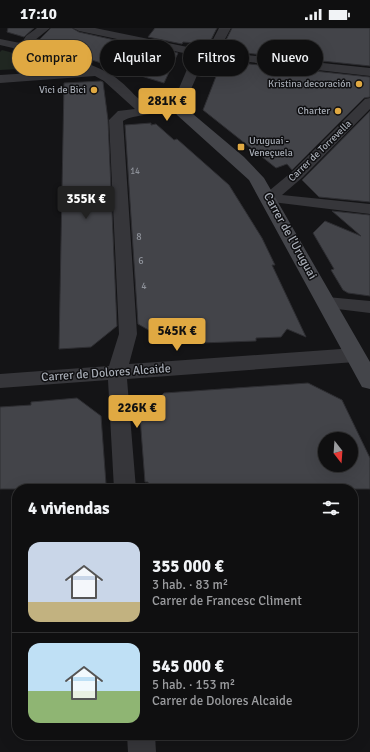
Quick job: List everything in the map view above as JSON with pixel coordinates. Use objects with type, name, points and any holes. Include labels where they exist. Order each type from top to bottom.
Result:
[{"type":"street","points":[[29,40],[44,28]]},
{"type":"street","points":[[79,28],[140,40]]},
{"type":"street","points":[[137,28],[133,36],[140,40]]},
{"type":"street","points":[[219,40],[225,28]]},
{"type":"street","points":[[0,42],[12,44]]},
{"type":"street","points":[[249,59],[370,72]]},
{"type":"street","points":[[92,71],[122,88],[138,105],[156,110]]},
{"type":"street","points":[[1,78],[98,73]]},
{"type":"street","points":[[125,484],[117,372],[128,334],[116,120],[122,114],[156,110],[180,111],[179,103],[189,76]]},
{"type":"street","name":"Carrer de Torrevella","points":[[269,198],[298,174],[370,102]]},
{"type":"street","name":"Carrer de l'Uruguai","points":[[180,111],[250,171],[269,198],[370,381]]},
{"type":"street","points":[[269,198],[370,209]]},
{"type":"street","points":[[327,303],[370,307]]},
{"type":"street","name":"Carrer de Dolores Alcaide","points":[[0,381],[356,355]]},
{"type":"street","points":[[141,740],[142,752]]},
{"type":"shaded area","points":[[2,50],[12,53],[12,69],[0,70],[0,52]]},
{"type":"building","points":[[8,28],[34,28],[24,37],[7,32]]},
{"type":"building","points":[[51,28],[72,28],[79,32],[115,40],[100,40],[100,63],[92,60],[92,40],[39,40]]},
{"type":"building","points":[[155,28],[217,28],[211,40],[183,40],[182,44],[175,43],[175,40],[163,40],[148,37]]},
{"type":"building","points":[[232,28],[370,28],[370,66],[323,61],[323,40],[257,40],[257,54],[249,53],[249,40],[226,40]]},
{"type":"building","points":[[175,52],[178,53],[175,59]]},
{"type":"building","points":[[249,64],[257,65],[257,76],[323,76],[323,72],[370,77],[370,97],[364,98],[292,170],[287,164],[276,168],[203,110],[216,76],[249,76]]},
{"type":"building","points":[[141,76],[167,76],[164,83]]},
{"type":"building","points":[[103,82],[108,120],[117,326],[91,347],[59,349],[64,83]]},
{"type":"building","points":[[370,111],[370,202],[319,197],[302,180]]},
{"type":"building","points":[[151,123],[151,125],[156,124],[174,140],[177,139],[229,185],[262,238],[275,265],[272,265],[306,337],[287,329],[281,337],[256,338],[256,341],[173,344],[138,324],[125,125]]},
{"type":"building","points":[[332,211],[370,215],[370,296],[348,293],[343,290],[331,270],[334,269],[313,233],[325,221],[361,236]]},
{"type":"building","points":[[308,383],[342,400],[357,432],[318,432],[318,472],[358,472],[358,433],[370,458],[370,489],[358,489],[358,484],[148,484],[148,482],[145,482],[140,417],[164,393]]},
{"type":"building","points":[[77,398],[101,416],[106,484],[12,484],[12,489],[0,489],[0,407],[31,405],[31,402]]},
{"type":"place","name":"Kristina decoración","points":[[359,84]]},
{"type":"place","name":"Vici de Bici","points":[[94,90]]},
{"type":"place","name":"Charter","points":[[338,111]]},
{"type":"place","name":"Uruguai - Veneçuela","points":[[241,147]]}]
